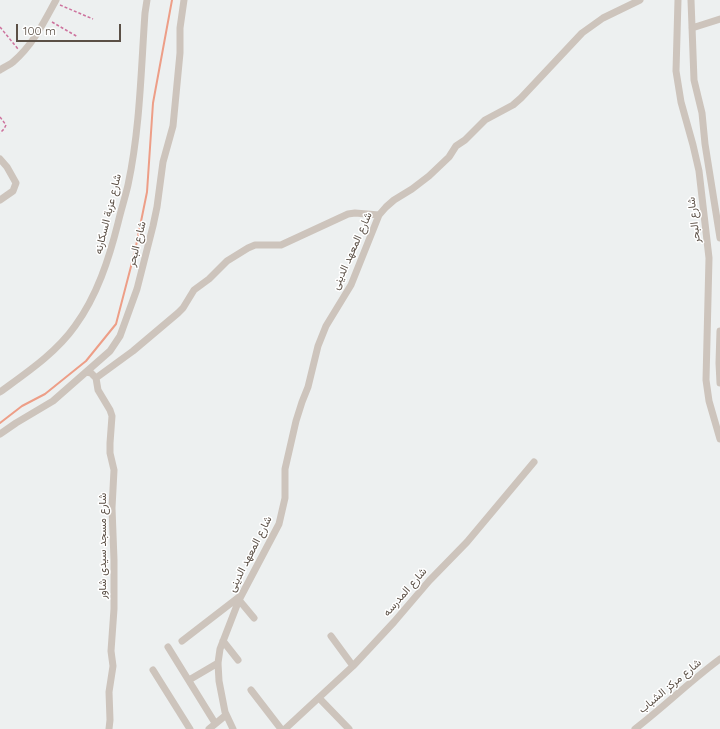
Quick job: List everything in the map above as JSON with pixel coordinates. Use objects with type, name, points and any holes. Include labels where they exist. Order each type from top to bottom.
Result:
[{"type":"street","name":"شارع عزبة السكارنه","points":[[0,392],[33,367],[64,339],[75,326],[95,290],[104,270],[113,244],[129,177],[139,110],[147,0]]},
{"type":"street","name":"شارع البحر","points":[[0,434],[53,401],[110,351],[120,336],[135,296],[141,274],[157,207],[163,162],[173,126],[180,53],[180,28],[184,0]]},
{"type":"street","name":"شارع المعهد الدينى","points":[[232,729],[226,714],[218,682],[220,649],[240,598],[279,524],[285,498],[285,470],[292,439],[302,402],[308,387],[320,339],[326,326],[351,285],[379,215],[394,200],[429,176],[452,153],[456,146],[465,140],[485,120],[513,105],[522,98],[582,33],[603,18],[640,0]]},
{"type":"street","name":"شارع البحر","points":[[678,0],[676,55],[678,86],[682,109],[693,144],[699,172],[709,258],[706,380],[714,421],[720,439]]},
{"type":"street","name":"شارع البحر","points":[[691,0],[694,80],[702,113],[720,238]]},
{"type":"street","points":[[0,70],[13,63],[34,39],[47,19],[55,2]]},
{"type":"street","points":[[692,28],[720,19]]},
{"type":"street","points":[[0,159],[7,167],[16,183],[13,191],[0,200]]},
{"type":"street","points":[[87,372],[94,375],[96,378],[143,343],[183,308],[194,290],[209,280],[223,264],[248,248],[263,244],[281,245],[348,214],[355,213],[379,215]]},
{"type":"street","points":[[708,335],[719,334],[720,382]]},
{"type":"street","name":"شارع مسجد سيدى شاور","points":[[96,378],[98,390],[112,416],[110,448],[114,470],[112,508],[114,609],[111,651],[113,666],[109,692],[109,729]]},
{"type":"street","name":"شارع المدرسه","points":[[285,729],[353,666],[394,622],[429,581],[467,542],[534,462]]},
{"type":"street","points":[[182,641],[240,598],[254,618]]},
{"type":"street","points":[[331,636],[353,666]]},
{"type":"street","points":[[223,641],[238,660]]},
{"type":"street","points":[[168,647],[215,723]]},
{"type":"street","name":"شارع مركز الشباب","points":[[635,729],[663,707],[694,678],[720,660]]},
{"type":"street","points":[[189,680],[218,663]]},
{"type":"street","points":[[153,670],[190,729]]},
{"type":"street","points":[[251,690],[281,729]]},
{"type":"street","points":[[319,698],[349,729]]},
{"type":"street","points":[[209,729],[226,714]]},
{"type":"path","points":[[55,2],[93,19]]},
{"type":"path","points":[[47,19],[78,37]]},
{"type":"path","points":[[0,27],[21,54]]},
{"type":"path","points":[[0,117],[6,125],[0,133]]},
{"type":"waterway","points":[[0,423],[22,406],[45,394],[86,361],[116,324],[135,251],[147,192],[153,103],[172,0]]}]
